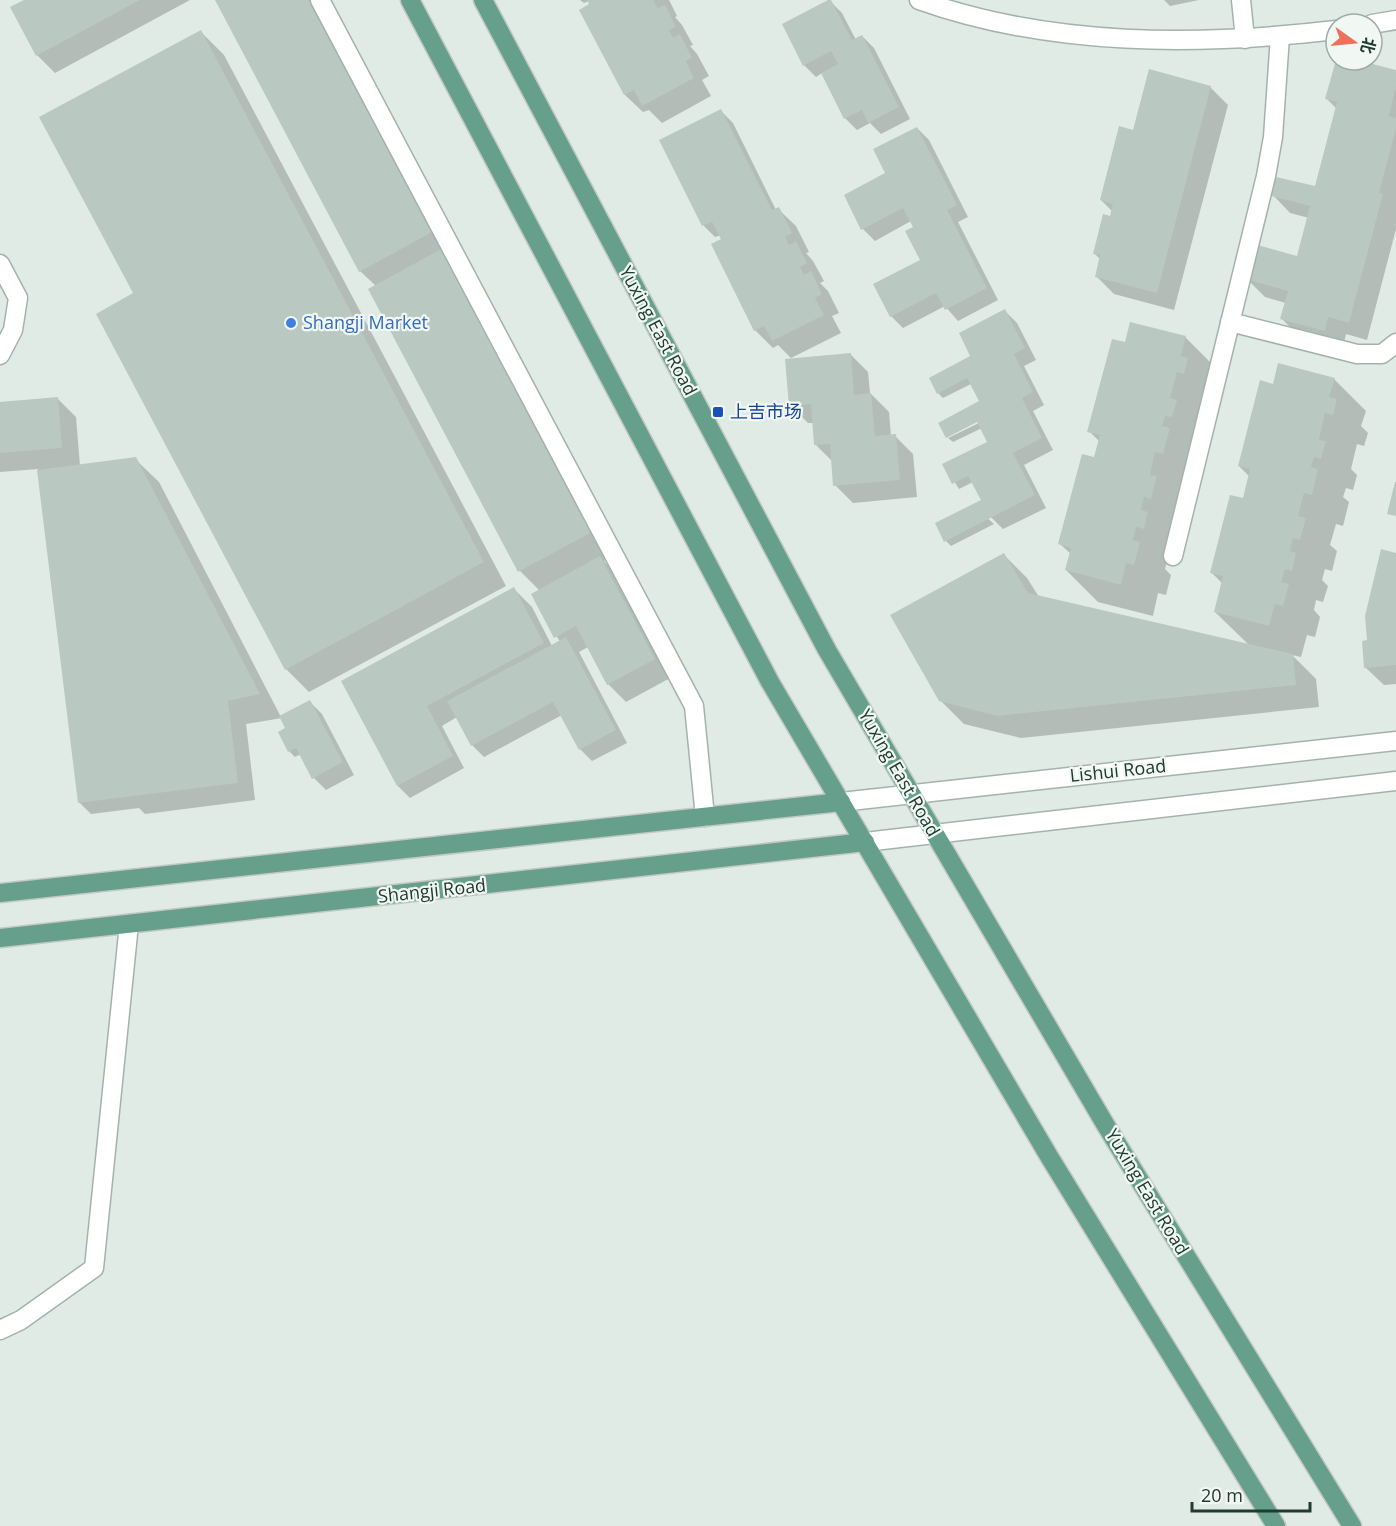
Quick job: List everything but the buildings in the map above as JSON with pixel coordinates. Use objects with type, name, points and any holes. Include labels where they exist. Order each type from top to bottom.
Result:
[{"type":"main road","points":[[410,0],[770,682],[1050,1158],[1276,1526]]},
{"type":"main road","name":"Yuxing East Road","points":[[483,0],[827,650],[1106,1124],[1352,1526]]},
{"type":"main road","points":[[0,893],[841,802]]},
{"type":"main road","name":"Shangji Road","points":[[0,938],[865,842]]},
{"type":"street","points":[[320,0],[694,706],[705,817]]},
{"type":"street","points":[[919,0],[990,19],[1101,37],[1157,40],[1245,39],[1324,31]]},
{"type":"street","points":[[1241,0],[1245,39]]},
{"type":"street","points":[[1173,556],[1271,147],[1280,68],[1280,36]]},
{"type":"street","points":[[0,264],[18,298],[13,330],[0,355]]},
{"type":"street","points":[[1230,322],[1357,354],[1382,354],[1396,343]]},
{"type":"street","name":"Lishui Road","points":[[841,802],[1396,741]]},
{"type":"street","points":[[865,842],[1396,781]]},
{"type":"street","points":[[0,1330],[21,1320],[94,1268],[129,924]]},
{"type":"place","name":"Shangji Market","points":[[291,323]]},
{"type":"place","name":"上吉市场","points":[[718,412]]}]
